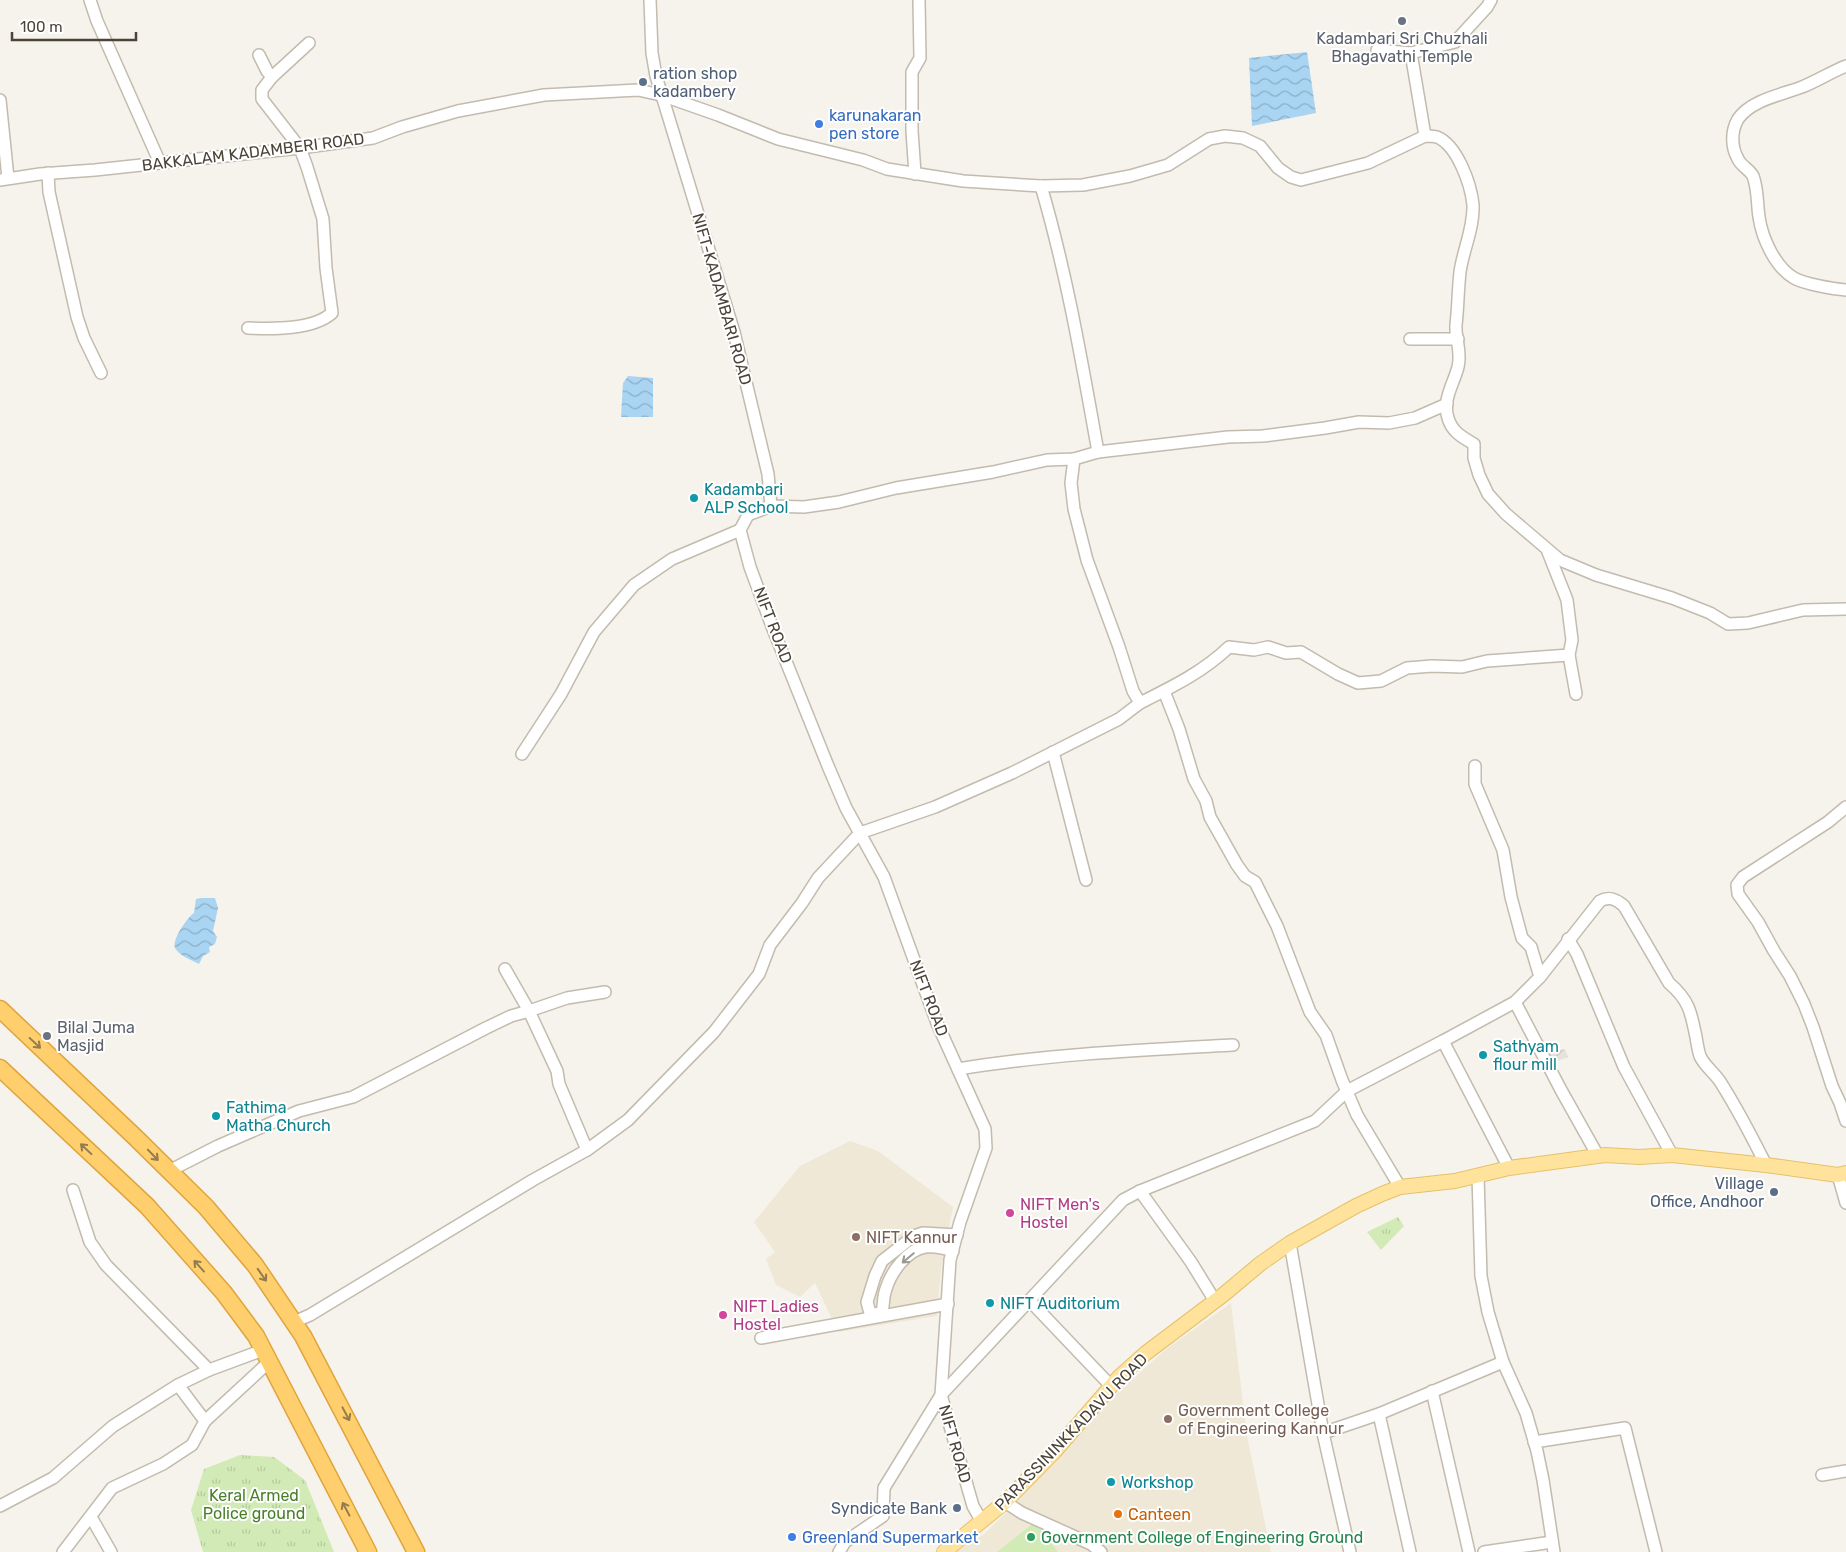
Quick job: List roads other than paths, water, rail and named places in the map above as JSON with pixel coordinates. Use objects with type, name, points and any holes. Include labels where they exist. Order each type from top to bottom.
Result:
[{"type":"highway","points":[[0,1009],[206,1207],[255,1265],[294,1322],[348,1419],[416,1552]]},
{"type":"highway","points":[[0,1068],[147,1206],[224,1293],[256,1336],[368,1552]]},
{"type":"main road","name":"PARASSININKKADAVU ROAD","points":[[944,1552],[1005,1502],[1055,1451],[1111,1386],[1146,1353],[1260,1264],[1290,1244],[1356,1206],[1400,1187],[1447,1182],[1509,1168],[1606,1155],[1640,1157],[1672,1155],[1842,1174]]},
{"type":"street","points":[[90,0],[160,163]]},
{"type":"street","name":"NIFT-KADAMBARI ROAD","points":[[650,0],[652,53],[661,96],[734,332],[768,474],[771,506]]},
{"type":"street","points":[[915,174],[912,131],[912,72],[920,58],[919,0]]},
{"type":"street","points":[[1377,50],[1411,53],[1455,42],[1487,7],[1491,0]]},
{"type":"street","points":[[248,328],[297,327],[324,319],[332,313],[326,268],[323,219],[300,148],[262,100],[262,90],[272,77],[309,43]]},
{"type":"street","points":[[1411,53],[1417,97],[1426,136],[1436,136],[1448,144],[1461,164],[1468,182],[1473,205],[1470,231],[1460,273],[1459,308],[1456,328],[1460,350],[1458,367],[1450,388],[1447,417],[1453,431],[1474,444],[1476,466],[1488,494],[1506,514],[1560,560],[1596,575],[1672,598],[1728,624],[1748,623],[1802,610],[1846,609]]},
{"type":"street","points":[[259,55],[266,71],[272,77]]},
{"type":"street","points":[[1846,66],[1802,87],[1780,94],[1750,108],[1736,123],[1733,140],[1738,160],[1752,175],[1757,190],[1759,219],[1763,237],[1783,269],[1795,279],[1846,290]]},
{"type":"street","name":"BAKKALAM KADAMBERI ROAD","points":[[4,179],[300,148],[372,138],[402,127],[458,111],[544,95],[638,90],[661,96],[778,139],[864,160],[888,169],[963,182],[1041,186],[1083,185],[1168,165],[1209,139],[1225,136],[1244,138],[1260,146],[1278,168],[1291,177],[1301,180],[1368,163],[1426,136]]},
{"type":"street","points":[[0,100],[4,179]]},
{"type":"street","points":[[48,173],[49,192],[77,317],[84,338],[101,372]]},
{"type":"street","points":[[1041,186],[1074,317],[1098,452]]},
{"type":"street","points":[[1410,339],[1458,340]]},
{"type":"street","points":[[522,754],[561,694],[594,632],[634,584],[672,559],[740,530],[748,515],[771,506],[804,507],[839,502],[896,488],[993,472],[1047,460],[1074,460],[1098,452],[1228,437],[1263,436],[1359,422],[1389,423],[1414,418],[1447,404]]},
{"type":"street","points":[[1074,460],[1071,483],[1074,509],[1087,560],[1140,703]]},
{"type":"street","name":"NIFT ROAD","points":[[740,530],[750,567],[773,629],[800,692],[828,766],[846,808],[884,877],[937,1023],[984,1129],[986,1148],[950,1260],[941,1396],[973,1506],[982,1522]]},
{"type":"street","points":[[1546,547],[1568,600],[1572,640],[1569,655],[1576,694]]},
{"type":"street","points":[[294,1322],[586,1150],[628,1120],[714,1032],[759,974],[770,944],[802,903],[818,878],[860,834],[900,821],[971,792],[1119,719],[1140,703],[1194,675],[1215,660],[1228,647],[1254,650],[1268,647],[1286,653],[1301,652],[1338,674],[1358,683],[1381,681],[1407,668],[1432,666],[1462,667],[1487,661],[1569,655]]},
{"type":"street","points":[[1164,691],[1179,729],[1194,779],[1206,802],[1210,817],[1237,865],[1245,876],[1255,882],[1277,926],[1310,1012],[1326,1035],[1360,1120],[1400,1187]]},
{"type":"street","points":[[1053,752],[1086,880]]},
{"type":"street","points":[[1475,766],[1475,784],[1503,850],[1511,897],[1522,938],[1531,946],[1540,976]]},
{"type":"street","points":[[1846,807],[1828,822],[1743,877],[1736,885],[1738,894],[1758,922],[1804,1004],[1846,1121]]},
{"type":"street","points":[[839,1552],[845,1542],[883,1516],[884,1488],[941,1396],[1123,1200],[1140,1191],[1315,1121],[1347,1091],[1515,1002],[1540,976],[1600,901],[1606,898],[1612,899],[1624,906],[1669,983],[1687,1003],[1692,1013],[1699,1054],[1707,1068],[1719,1080],[1736,1108],[1766,1165]]},
{"type":"street","points":[[1568,939],[1577,954],[1624,1067],[1672,1155]]},
{"type":"street","points":[[505,969],[529,1011],[557,1071],[559,1084],[586,1150]]},
{"type":"street","points":[[169,1171],[218,1146],[299,1111],[354,1098],[511,1016],[567,998],[605,992]]},
{"type":"street","points":[[1515,1002],[1598,1156]]},
{"type":"street","points":[[1442,1041],[1509,1168]]},
{"type":"street","points":[[958,1069],[997,1062],[1092,1053],[1233,1045]]},
{"type":"street","points":[[1842,1174],[1846,1202]]},
{"type":"street","points":[[1478,1176],[1481,1276],[1488,1312],[1503,1362],[1526,1413],[1543,1480],[1553,1547],[1484,1552]]},
{"type":"street","points":[[73,1190],[90,1242],[106,1265],[209,1370]]},
{"type":"street","points":[[1140,1191],[1191,1262],[1215,1301]]},
{"type":"street","points":[[953,1251],[936,1247],[925,1247],[906,1257],[888,1281],[882,1312],[870,1313],[867,1302],[882,1261],[914,1236],[923,1233],[957,1236]]},
{"type":"street","points":[[1290,1244],[1323,1433],[1350,1552]]},
{"type":"street","points":[[1030,1301],[1111,1386]]},
{"type":"street","points":[[761,1338],[948,1304]]},
{"type":"street","points":[[0,1506],[53,1478],[113,1426],[178,1385],[209,1370],[266,1356]]},
{"type":"street","points":[[64,1552],[112,1488],[163,1464],[192,1445],[205,1421],[266,1356]]},
{"type":"street","points":[[1323,1433],[1379,1414],[1503,1362]]},
{"type":"street","points":[[178,1385],[205,1421]]},
{"type":"street","points":[[1432,1391],[1469,1552]]},
{"type":"street","points":[[1379,1414],[1410,1552]]},
{"type":"street","points":[[1534,1442],[1625,1428],[1656,1552]]},
{"type":"street","points":[[1822,1474],[1846,1471]]},
{"type":"street","points":[[1005,1502],[1022,1513],[1092,1544],[1102,1552]]},
{"type":"street","points":[[91,1517],[111,1552]]},
{"type":"water","points":[[1307,52],[1316,113],[1252,126],[1249,58]]},
{"type":"water","points":[[628,376],[653,378],[653,417],[621,417],[623,383]]},
{"type":"water","points":[[215,898],[218,908],[213,931],[217,937],[215,944],[209,947],[210,952],[203,956],[199,964],[179,953],[175,948],[175,944],[181,929],[194,913],[196,899]]},
{"type":"place","name":"Kadambari Sri Chuzhali Bhagavathi Temple","points":[[1402,21]]},
{"type":"place","name":"ration shop kadambery","points":[[643,82]]},
{"type":"place","name":"karunakaran pen store","points":[[819,124]]},
{"type":"place","name":"Kadambari ALP School","points":[[694,498]]},
{"type":"place","name":"Bilal Juma Masjid","points":[[47,1036]]},
{"type":"place","name":"Sathyam flour mill","points":[[1483,1055]]},
{"type":"place","name":"Fathima Matha Church","points":[[216,1116]]},
{"type":"place","name":"Village Office, Andhoor","points":[[1774,1192]]},
{"type":"place","name":"NIFT Men's Hostel","points":[[1010,1213]]},
{"type":"place","name":"NIFT Kannur","points":[[856,1237]]},
{"type":"place","name":"NIFT Auditorium","points":[[990,1303]]},
{"type":"place","name":"NIFT Ladies Hostel","points":[[723,1315]]},
{"type":"place","name":"Government College of Engineering Kannur","points":[[1168,1419]]},
{"type":"place","name":"Workshop","points":[[1111,1482]]},
{"type":"place","name":"Syndicate Bank","points":[[957,1508]]},
{"type":"place","name":"Canteen","points":[[1118,1514]]},
{"type":"place","name":"Greenland Supermarket","points":[[792,1537]]},
{"type":"place","name":"Government College of Engineering Ground","points":[[1031,1537]]},
{"type":"park label","name":"Keral Armed Police ground","points":[[254,1504]]}]
